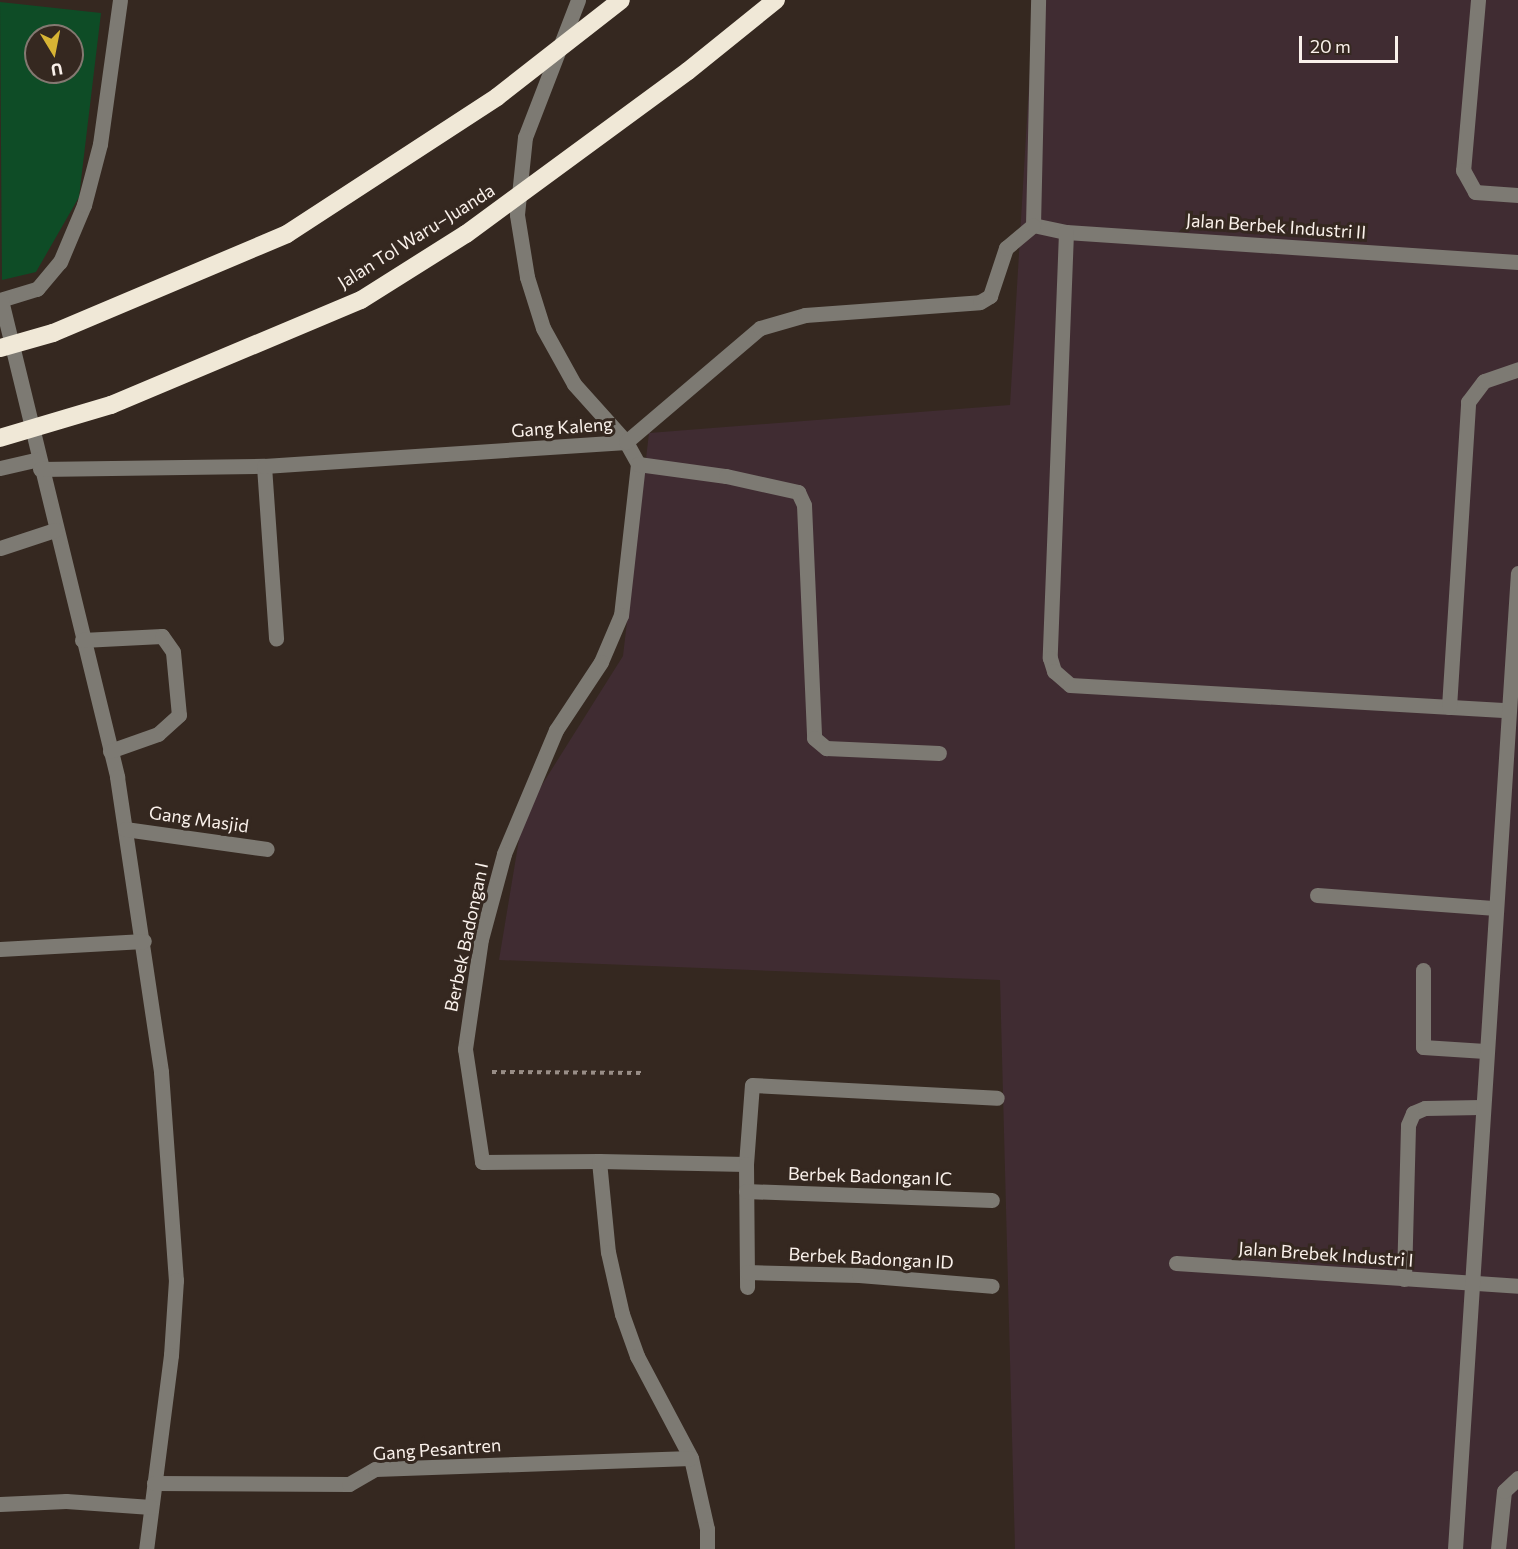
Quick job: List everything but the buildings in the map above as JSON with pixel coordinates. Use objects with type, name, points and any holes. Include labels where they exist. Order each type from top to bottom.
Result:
[{"type":"highway","points":[[0,348],[53,333],[286,234],[497,98],[621,0]]},
{"type":"highway","name":"Jalan Tol Waru–Juanda","points":[[0,438],[111,405],[361,300],[466,234],[688,71],[776,0]]},
{"type":"street","points":[[120,0],[100,144],[84,205],[60,262],[37,289],[1,300],[110,751],[144,941],[162,1072],[176,1280],[146,1549]]},
{"type":"street","points":[[578,0],[525,137],[517,215],[527,277],[543,328],[574,384],[626,442],[638,464],[726,476],[798,492],[804,505],[814,738],[826,748],[939,753]]},
{"type":"street","points":[[1033,225],[1038,0]]},
{"type":"street","points":[[1478,0],[1463,170],[1475,192],[1518,195]]},
{"type":"street","name":"Gang Kaleng","points":[[0,468],[39,464],[264,466],[626,442],[760,328],[805,315],[980,302],[990,296],[1006,248],[1033,225]]},
{"type":"street","name":"Jalan Berbek Industri II","points":[[1033,225],[1066,232],[1518,262]]},
{"type":"street","points":[[1066,232],[1050,658],[1054,671],[1070,685],[1507,710]]},
{"type":"street","points":[[1449,707],[1468,402],[1484,381],[1518,369]]},
{"type":"street","name":"Berbek Badongan I","points":[[599,1161],[482,1162],[465,1049],[470,996],[504,854],[556,730],[601,662],[621,615],[638,464]]},
{"type":"street","points":[[264,466],[276,639]]},
{"type":"street","points":[[0,548],[55,530]]},
{"type":"street","points":[[1455,1549],[1473,1284],[1481,1107],[1518,573]]},
{"type":"street","points":[[82,640],[162,636],[173,652],[179,715],[158,734],[110,751]]},
{"type":"street","name":"Gang Masjid","points":[[125,829],[267,849]]},
{"type":"street","points":[[1317,895],[1494,908]]},
{"type":"street","points":[[0,949],[144,941]]},
{"type":"street","points":[[1423,970],[1423,1047],[1485,1051]]},
{"type":"street","points":[[746,1191],[752,1085],[997,1098]]},
{"type":"street","points":[[1404,1279],[1408,1125],[1413,1113],[1425,1108],[1481,1107]]},
{"type":"street","points":[[707,1549],[707,1529],[691,1458],[637,1356],[622,1314],[608,1252],[599,1161],[746,1164]]},
{"type":"street","name":"Berbek Badongan IC","points":[[746,1191],[992,1200]]},
{"type":"street","name":"Berbek Badongan ID","points":[[746,1191],[747,1280],[858,1275],[992,1286]]},
{"type":"street","name":"Jalan Brebek Industri I","points":[[1176,1263],[1518,1286]]},
{"type":"street","name":"Gang Pesantren","points":[[154,1483],[349,1484],[375,1469],[691,1458]]},
{"type":"street","points":[[1498,1549],[1504,1491],[1518,1478]]},
{"type":"street","points":[[0,1504],[66,1500],[151,1507]]},
{"type":"path","points":[[467,1071],[645,1073]]},
{"type":"shaded area","points":[[1034,0],[1518,0],[1518,1549],[1015,1549],[1000,980],[499,960],[523,815],[623,656],[649,433],[1010,405]]},
{"type":"green space","points":[[0,2],[101,13],[79,197],[36,272],[2,280]]}]
